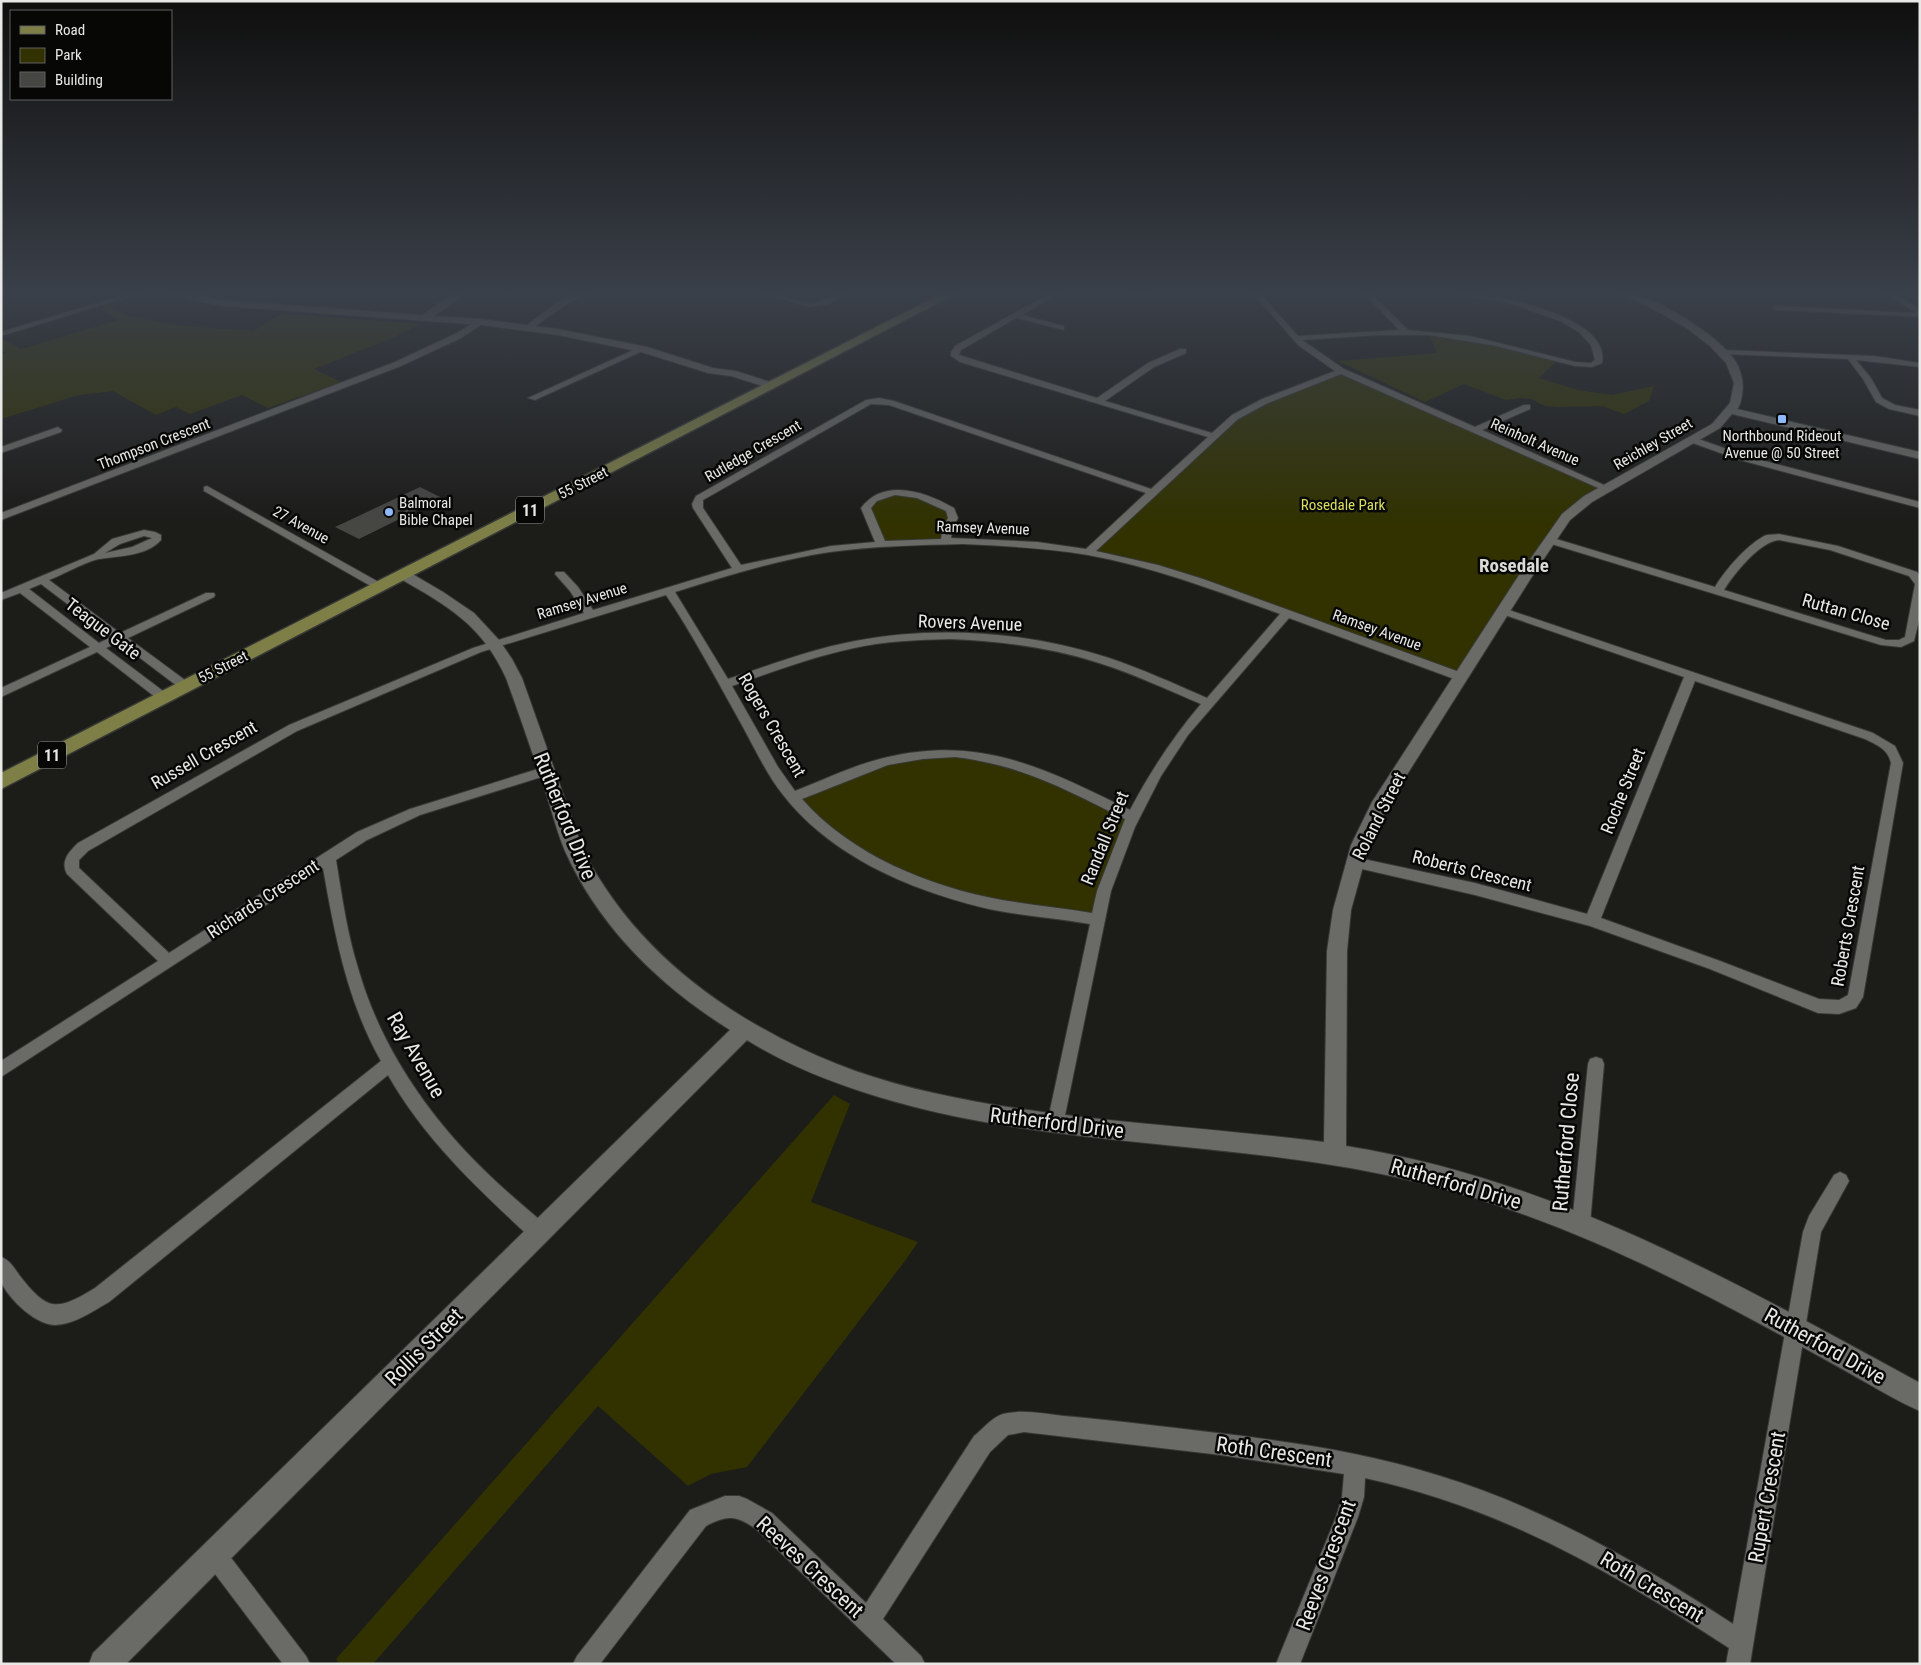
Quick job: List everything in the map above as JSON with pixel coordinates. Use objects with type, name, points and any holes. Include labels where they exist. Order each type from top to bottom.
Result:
[{"type":"main road","name":"55 Street","points":[[1,777],[163,698],[806,369]]},
{"type":"main road","name":"55 Street","points":[[1,782],[103,728]]},
{"type":"street","name":"Thompson Crescent","points":[[1,517],[386,369]]},
{"type":"street","points":[[532,398],[598,369]]},
{"type":"street","points":[[702,369],[712,372],[719,378],[765,390]]},
{"type":"street","points":[[992,369],[1213,436]]},
{"type":"street","points":[[1098,401],[1146,369]]},
{"type":"street","name":"Reinholt Avenue","points":[[1337,369],[1608,488]]},
{"type":"street","points":[[1734,369],[1738,378],[1738,398],[1733,411],[1920,456]]},
{"type":"street","points":[[1859,369],[1867,378],[1878,400],[1892,407],[1920,413]]},
{"type":"street","points":[[1088,552],[1235,417],[1254,405],[1341,371]]},
{"type":"street","name":"Rutledge Crescent","points":[[738,569],[698,508],[699,498],[869,402],[879,401],[891,404],[1152,492]]},
{"type":"street","points":[[1475,430],[1527,407]]},
{"type":"street","name":"Reichley Street","points":[[1528,572],[1566,517],[1576,508],[1716,426],[1733,411]]},
{"type":"street","points":[[1,450],[58,430]]},
{"type":"street","points":[[1693,440],[1743,458],[1920,505]]},
{"type":"street","name":"27 Avenue","points":[[207,489],[380,587]]},
{"type":"street","points":[[880,544],[877,531],[866,508],[870,503],[891,492],[910,494],[952,510],[953,518],[948,527],[946,541]]},
{"type":"street","points":[[1,597],[98,556],[112,555],[143,547],[154,542],[156,537],[149,532],[132,535],[102,551],[98,556]]},
{"type":"street","name":"Ruttan Close","points":[[1549,540],[1718,592],[1878,641],[1901,644],[1910,639],[1920,584],[1913,574],[1902,569],[1804,541],[1773,537],[1768,538],[1742,560],[1726,578],[1718,592]]},
{"type":"street","name":"Ramsey Avenue","points":[[496,643],[738,569],[806,553],[880,544],[946,541],[1007,543],[1088,552],[1179,574],[1461,677]]},
{"type":"street","name":"Roland Street","points":[[1335,1153],[1337,951],[1342,910],[1354,862],[1381,802],[1528,572]]},
{"type":"street","points":[[560,574],[574,589],[590,614]]},
{"type":"street","name":"Rutherford Drive","points":[[404,575],[463,610],[496,643],[512,673],[574,850],[585,874],[604,906],[639,947],[664,971],[701,1001],[743,1030],[802,1060],[874,1087],[937,1105],[992,1116],[1056,1124],[1335,1153],[1406,1168],[1478,1188],[1581,1224],[1623,1242],[1724,1290],[1920,1398]]},
{"type":"street","name":"Teague Gate","points":[[42,580],[185,686]]},
{"type":"street","name":"Teague Gate","points":[[22,589],[163,698]]},
{"type":"street","name":"Rogers Crescent","points":[[668,590],[698,634],[775,774],[793,797],[823,827],[873,861],[914,880],[949,892],[990,903],[1097,920]]},
{"type":"street","points":[[1,693],[210,595]]},
{"type":"street","name":"Roberts Crescent","points":[[1354,862],[1475,889],[1592,921],[1708,962],[1818,1006],[1839,1007],[1850,1003],[1855,997],[1897,763],[1894,753],[1882,742],[1869,736],[1503,611]]},
{"type":"street","name":"Randall Street","points":[[1056,1124],[1104,891],[1132,817],[1168,754],[1209,703],[1287,613]]},
{"type":"street","name":"Rovers Avenue","points":[[726,684],[808,656],[857,644],[911,638],[963,636],[1017,641],[1076,652],[1123,667],[1209,703]]},
{"type":"street","name":"Russell Crescent","points":[[168,961],[72,870],[70,865],[75,854],[94,839],[293,728],[496,643]]},
{"type":"street","name":"Roche Street","points":[[1592,921],[1690,675]]},
{"type":"street","points":[[793,797],[890,760],[924,754],[967,753],[1018,764],[1132,817]]},
{"type":"street","name":"Richards Crescent","points":[[1,1070],[362,836],[398,819],[546,771]]},
{"type":"street","name":"Ray Avenue","points":[[328,857],[350,968],[370,1022],[391,1063],[410,1096],[450,1147],[479,1178],[539,1232]]},
{"type":"street","name":"Rollis Street","points":[[104,1664],[743,1030]]},
{"type":"street","points":[[1,1266],[34,1308],[54,1316],[76,1311],[102,1295],[391,1063]]},
{"type":"street","name":"Rutherford Close","points":[[1581,1224],[1596,1064]]},
{"type":"street","name":"Rupert Crescent","points":[[1740,1654],[1812,1232],[1840,1181]]},
{"type":"street","name":"Roth Crescent","points":[[868,1621],[982,1444],[1003,1425],[1024,1422],[1180,1438],[1322,1458],[1397,1474],[1465,1495],[1551,1530],[1599,1554],[1644,1580],[1740,1654]]},
{"type":"street","name":"Reeves Crescent","points":[[1288,1664],[1349,1511],[1353,1497],[1355,1464]]},
{"type":"street","name":"Reeves Crescent","points":[[585,1664],[698,1518],[714,1510],[730,1507],[743,1507],[764,1521],[913,1664]]},
{"type":"street","points":[[214,1554],[298,1664]]},
{"type":"green space","points":[[1,369],[315,369],[341,382],[268,408],[242,395],[190,414],[176,407],[156,415],[113,391],[79,395],[1,419]]},
{"type":"green space","points":[[1354,369],[1549,369],[1539,378],[1578,390],[1612,395],[1654,386],[1649,401],[1624,414],[1602,406],[1558,407],[1545,406],[1531,399],[1506,400],[1464,384],[1425,402]]},
{"type":"green space","name":"Rosedale Park","points":[[1341,371],[1608,489],[1576,508],[1461,677],[1179,574],[1088,552],[1235,417]]},
{"type":"green space","points":[[904,492],[949,509],[946,541],[881,544],[867,506],[882,495]]},
{"type":"green space","points":[[986,756],[1132,817],[1097,920],[990,903],[873,861],[793,797],[890,760]]},
{"type":"green space","points":[[834,1095],[850,1104],[811,1202],[918,1242],[747,1467],[711,1474],[688,1486],[598,1406],[373,1664],[340,1664],[336,1659]]},
{"type":"building","name":"Balmoral Bible Chapel","points":[[420,487],[442,498],[359,539],[335,527]]},
{"type":"place","name":"Northbound Rideout Avenue @ 50 Street","points":[[1782,419]]},
{"type":"place","name":"Balmoral Bible Chapel","points":[[389,512]]},
{"type":"district","name":"Rosedale","points":[[1514,565]]}]
